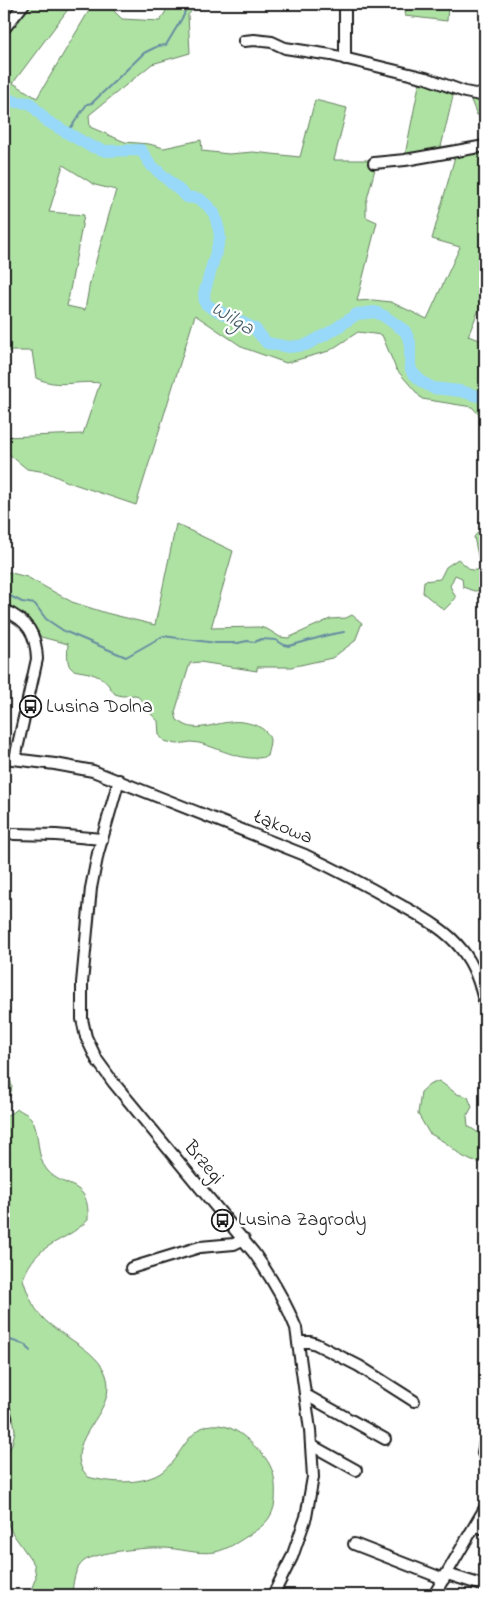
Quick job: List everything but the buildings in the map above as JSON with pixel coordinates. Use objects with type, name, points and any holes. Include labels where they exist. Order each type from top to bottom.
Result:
[{"type":"street","points":[[4,29],[24,4]]},
{"type":"street","points":[[345,4],[345,59]]},
{"type":"street","points":[[244,41],[272,42],[285,48],[345,59],[426,78],[465,92],[485,96]]},
{"type":"street","points":[[374,163],[405,160],[485,146]]},
{"type":"street","points":[[4,610],[18,617],[30,628],[37,644],[37,659],[15,758]]},
{"type":"street","name":"Łąkowa","points":[[4,758],[82,768],[119,780],[329,866],[430,922],[455,941],[472,964],[478,977],[485,1006]]},
{"type":"street","name":"Brzegi","points":[[119,780],[102,839],[91,888],[82,982],[82,1018],[86,1037],[97,1060],[113,1082],[244,1239],[273,1280],[290,1312],[296,1328],[306,1395],[313,1477],[306,1517],[292,1557],[273,1595]]},
{"type":"street","points":[[14,834],[102,839]]},
{"type":"street","points":[[131,1268],[200,1247],[234,1244],[244,1239]]},
{"type":"street","points":[[298,1342],[316,1344],[359,1366],[414,1401]]},
{"type":"street","points":[[306,1395],[385,1440]]},
{"type":"street","points":[[4,1409],[6,1417],[4,1421]]},
{"type":"street","points":[[485,1442],[483,1452],[485,1456]]},
{"type":"street","points":[[311,1445],[356,1470]]},
{"type":"street","points":[[434,1595],[480,1527],[485,1508]]},
{"type":"street","points":[[354,1544],[446,1576],[485,1586]]},
{"type":"green space","points":[[30,4],[72,4],[13,83],[37,98],[93,4],[117,4],[112,9],[122,19],[160,21],[170,4],[198,4],[188,15],[190,53],[152,64],[89,115],[90,127],[125,142],[149,144],[164,148],[201,140],[202,151],[229,154],[253,152],[300,157],[315,100],[347,108],[334,160],[372,160],[376,165],[366,203],[366,217],[377,222],[357,301],[391,302],[427,319],[460,247],[432,239],[456,153],[485,148],[485,295],[468,336],[483,341],[485,335],[485,421],[472,407],[422,399],[396,369],[382,335],[358,332],[329,351],[286,363],[244,348],[195,315],[136,505],[68,482],[46,472],[27,469],[10,455],[4,453],[4,437],[83,434],[100,383],[60,384],[36,378],[32,351],[4,351],[4,35]],"holes":[[[63,165],[95,185],[116,190],[90,282],[85,310],[67,306],[84,215],[49,212]]]},
{"type":"green space","points":[[406,4],[448,4],[447,21],[405,16]]},
{"type":"green space","points":[[420,80],[454,92],[440,151],[405,155]]},
{"type":"green space","points":[[470,98],[485,100],[485,116],[477,115]]},
{"type":"green space","points":[[176,524],[233,551],[211,628],[259,627],[267,629],[280,637],[288,638],[330,619],[346,618],[352,615],[362,623],[355,641],[332,658],[291,667],[257,667],[257,671],[200,662],[190,663],[175,712],[177,720],[191,727],[206,727],[235,722],[260,727],[265,731],[270,740],[267,756],[259,758],[242,757],[199,743],[177,744],[164,741],[159,735],[158,721],[149,712],[147,705],[136,695],[122,696],[115,694],[99,677],[70,668],[68,663],[68,644],[41,637],[34,625],[24,616],[4,604],[4,571],[27,577],[72,602],[106,613],[155,625]]},
{"type":"green space","points":[[485,524],[485,590],[474,591],[463,587],[462,578],[455,575],[450,586],[456,598],[444,610],[423,593],[424,581],[440,579],[446,567],[458,559],[471,570],[481,570],[474,537]]},
{"type":"green space","points":[[4,1042],[12,1087],[10,1096],[4,1095]]},
{"type":"green space","points":[[439,1081],[457,1094],[468,1097],[472,1107],[467,1116],[468,1126],[477,1132],[485,1133],[485,1163],[472,1161],[462,1156],[446,1143],[429,1133],[418,1114],[421,1092],[429,1085]]},
{"type":"green space","points":[[18,1109],[30,1117],[34,1124],[41,1158],[47,1170],[61,1181],[81,1191],[88,1207],[88,1220],[35,1257],[23,1279],[38,1313],[49,1324],[95,1358],[106,1375],[108,1387],[106,1399],[82,1442],[79,1453],[81,1468],[88,1477],[106,1481],[124,1482],[151,1478],[167,1468],[194,1434],[202,1428],[212,1425],[230,1428],[250,1442],[267,1460],[275,1482],[274,1507],[268,1520],[261,1527],[235,1544],[220,1551],[208,1553],[155,1548],[134,1549],[99,1555],[84,1561],[78,1568],[72,1595],[29,1595],[36,1577],[34,1564],[11,1531],[4,1514],[4,1460],[12,1444],[15,1431],[13,1417],[6,1406],[4,1406],[4,1117]]},
{"type":"waterway","points":[[67,133],[87,104],[92,103],[144,53],[158,46],[166,45],[184,15],[186,4]]},
{"type":"waterway","name":"Wilga","points":[[4,97],[16,102],[30,103],[47,121],[90,146],[106,151],[141,150],[151,165],[187,197],[200,199],[208,206],[214,213],[220,238],[204,294],[205,303],[255,329],[267,343],[289,347],[306,345],[332,331],[357,314],[375,312],[405,331],[410,342],[410,366],[412,372],[422,382],[433,388],[460,391],[485,398]]},
{"type":"waterway","points":[[4,593],[22,602],[35,604],[46,619],[64,631],[126,657],[163,636],[216,643],[255,642],[261,639],[276,640],[289,646],[344,632]]},
{"type":"waterway","points":[[4,1335],[7,1339],[4,1371]]},
{"type":"waterway","points":[[7,1339],[26,1345],[30,1351]]},
{"type":"place","name":"Lusina Dolna","points":[[30,707]]},
{"type":"place","name":"Lusina Zagrody","points":[[222,1220]]}]
